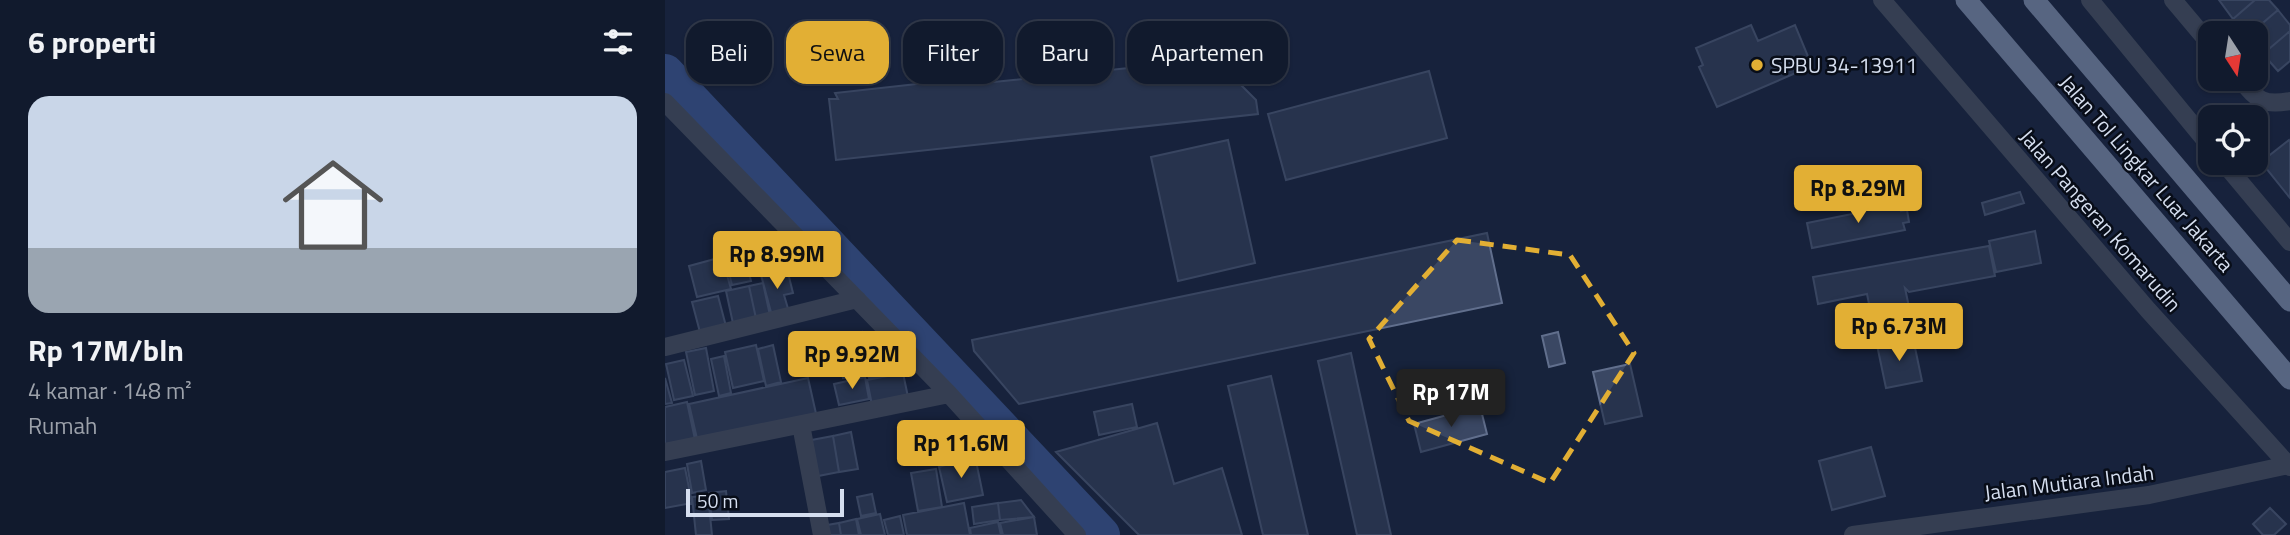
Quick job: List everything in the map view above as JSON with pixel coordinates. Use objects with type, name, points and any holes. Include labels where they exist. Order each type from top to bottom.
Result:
[{"type":"highway","name":"Jalan Tol Lingkar Luar Jakarta","points":[[1966,0],[2290,379]]},
{"type":"highway","name":"Jalan Tol Lingkar Luar Jakarta","points":[[2034,0],[2290,301]]},
{"type":"street","name":"Jalan Pangeran Komarudin","points":[[1882,0],[2148,310],[2289,466]]},
{"type":"street","points":[[2090,0],[2198,131]]},
{"type":"street","points":[[2173,0],[2198,30]]},
{"type":"street","points":[[2252,91],[2262,101],[2272,104],[2290,101]]},
{"type":"street","points":[[665,102],[949,394],[1077,535]]},
{"type":"street","points":[[2234,175],[2290,242]]},
{"type":"street","points":[[665,347],[856,299]]},
{"type":"street","points":[[665,452],[949,394]]},
{"type":"street","points":[[801,425],[822,535]]},
{"type":"street","name":"Jalan Mutiara Indah","points":[[1853,535],[2149,495],[2289,466]]},
{"type":"highlighted area","points":[[1457,240],[1570,255],[1634,353],[1550,483],[1409,421],[1369,339]]},
{"type":"building","points":[[2219,0],[2255,0],[2233,19]]},
{"type":"building","points":[[2255,0],[2269,0],[2278,10],[2265,21],[2233,19]]},
{"type":"building","points":[[2278,10],[2290,25],[2290,31],[2268,50],[2268,21],[2265,21]]},
{"type":"building","name":"SPBU 34-13911","points":[[1751,25],[1758,41],[1795,25],[1812,66],[1717,107],[1699,67],[1703,65],[1696,48]]},
{"type":"building","points":[[2290,31],[2290,61],[2278,71],[2268,60],[2268,50]]},
{"type":"building","points":[[1127,68],[1127,84],[1240,84],[1256,100],[1258,114],[836,160],[829,99],[838,99],[835,93],[917,84],[1003,84],[1003,81],[1017,80],[1017,84],[1113,84],[1113,70]]},
{"type":"building","points":[[1429,71],[1447,138],[1286,180],[1268,114]]},
{"type":"building","points":[[1228,140],[1255,263],[1178,281],[1151,157]]},
{"type":"building","points":[[2289,140],[2290,198],[2268,171],[2268,156]]},
{"type":"building","points":[[2020,192],[2024,203],[1985,215],[1982,203]]},
{"type":"building","points":[[1872,203],[1873,210],[1900,204],[1901,211],[1907,210],[1909,222],[1903,223],[1905,230],[1812,248],[1807,223],[1862,212],[1860,205]]},
{"type":"building","points":[[2035,231],[2041,263],[1996,272],[1989,241]]},
{"type":"building","points":[[1487,233],[1502,303],[1019,404],[974,351],[972,340]]},
{"type":"building","points":[[763,235],[771,269],[750,273],[742,240]]},
{"type":"building","points":[[1989,246],[1995,276],[1909,292],[1905,288],[1913,326],[1875,333],[1867,294],[1818,304],[1813,277]]},
{"type":"building","points":[[743,249],[751,281],[732,285],[724,253]]},
{"type":"building","points":[[722,257],[731,289],[697,297],[689,266]]},
{"type":"building","points":[[787,269],[793,293],[784,295],[789,312],[772,316],[761,275]]},
{"type":"building","points":[[763,283],[771,320],[757,323],[749,286]]},
{"type":"building","points":[[749,286],[757,323],[734,328],[726,291]]},
{"type":"building","points":[[718,296],[727,330],[701,336],[692,302]]},
{"type":"building","points":[[862,332],[867,351],[831,361],[825,341]]},
{"type":"building","points":[[1558,332],[1565,363],[1549,367],[1542,336]]},
{"type":"building","points":[[1913,338],[1922,381],[1886,388],[1877,345]]},
{"type":"building","points":[[756,345],[764,381],[733,388],[725,352]]},
{"type":"building","points":[[773,345],[781,382],[766,386],[758,349]]},
{"type":"building","points":[[706,348],[714,391],[695,395],[686,352]]},
{"type":"building","points":[[888,352],[903,371],[869,378],[864,357]]},
{"type":"building","points":[[1351,353],[1391,535],[1357,535],[1318,361]]},
{"type":"building","points":[[724,356],[731,393],[719,396],[711,359]]},
{"type":"building","points":[[858,357],[862,375],[843,378],[839,360]]},
{"type":"building","points":[[684,360],[693,396],[674,400],[666,364]]},
{"type":"building","points":[[1630,364],[1642,416],[1605,424],[1593,372]]},
{"type":"building","points":[[903,373],[908,397],[872,405],[867,380]]},
{"type":"building","points":[[1271,376],[1308,535],[1263,535],[1228,386]]},
{"type":"building","points":[[865,377],[869,399],[839,405],[834,384]]},
{"type":"building","points":[[665,378],[672,403],[665,404]]},
{"type":"building","points":[[808,378],[817,418],[698,443],[689,404]]},
{"type":"building","points":[[687,402],[696,444],[665,451],[665,407]]},
{"type":"building","points":[[1132,404],[1137,427],[1099,435],[1094,412]]},
{"type":"building","points":[[1480,406],[1487,434],[1421,452],[1414,424]]},
{"type":"building","points":[[1157,423],[1174,484],[1222,468],[1242,535],[1139,535],[1056,452]]},
{"type":"building","points":[[955,430],[967,456],[942,462],[936,435]]},
{"type":"building","points":[[851,432],[858,469],[839,472],[833,436]]},
{"type":"building","points":[[833,436],[839,472],[813,477],[806,441]]},
{"type":"building","points":[[930,439],[935,462],[917,465],[912,442]]},
{"type":"building","points":[[1871,447],[1885,496],[1832,510],[1819,461]]},
{"type":"building","points":[[975,456],[983,495],[947,502],[939,467]]},
{"type":"building","points":[[701,461],[706,490],[692,493],[687,464]]},
{"type":"building","points":[[685,468],[692,503],[665,508],[665,472]]},
{"type":"building","points":[[936,469],[942,507],[918,511],[911,473]]},
{"type":"building","points":[[726,491],[729,519],[712,520],[709,493]]},
{"type":"building","points":[[872,494],[876,513],[861,516],[857,497]]},
{"type":"building","points":[[708,495],[712,535],[696,535],[692,497]]},
{"type":"building","points":[[1021,500],[1034,517],[1000,520],[998,503]]},
{"type":"building","points":[[964,503],[970,535],[907,535],[903,515]]},
{"type":"building","points":[[998,503],[1000,520],[974,524],[972,507]]},
{"type":"building","points":[[2270,508],[2286,524],[2274,535],[2263,535],[2253,524]]},
{"type":"building","points":[[880,514],[885,535],[861,535],[857,519]]},
{"type":"building","points":[[900,516],[904,535],[888,535],[884,520]]},
{"type":"building","points":[[1034,517],[1037,535],[1003,535],[1000,523]]},
{"type":"building","points":[[856,519],[859,535],[841,535],[839,523]]},
{"type":"building","points":[[998,522],[1001,535],[971,535],[970,528]]},
{"type":"building","points":[[839,523],[841,535],[822,535],[821,526]]},
{"type":"waterway","points":[[665,73],[1101,535]]},
{"type":"place","name":"SPBU 34-13911","points":[[1757,65]]}]
